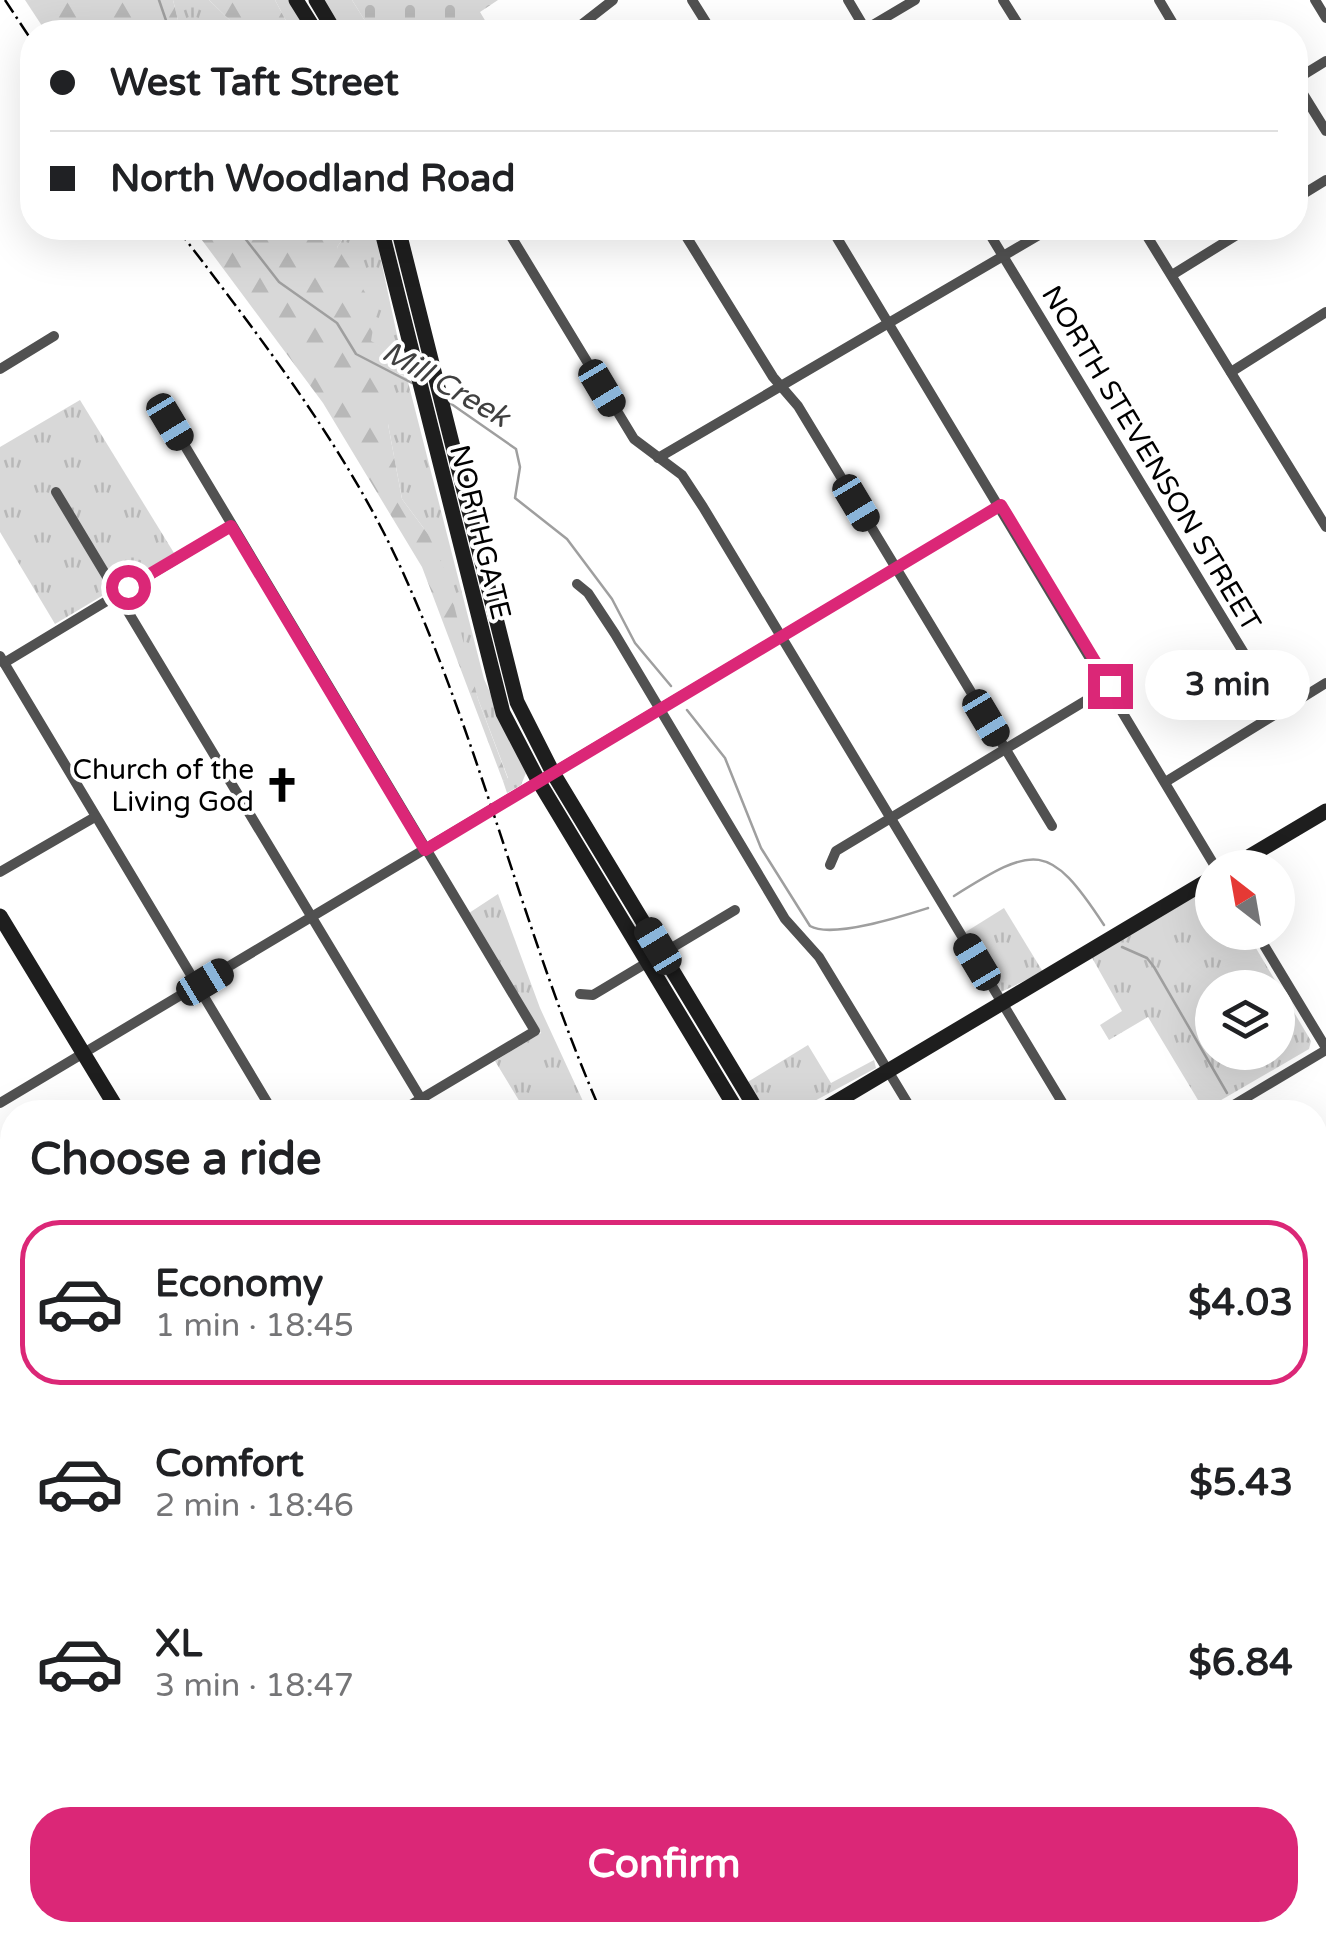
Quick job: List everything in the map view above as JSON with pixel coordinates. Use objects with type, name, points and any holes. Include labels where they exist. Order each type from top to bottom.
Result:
[{"type":"main road","name":"NORTHGATE","points":[[384,240],[490,674],[514,738],[546,778]]},
{"type":"main road","name":"NORTHGATE","points":[[401,240],[505,667],[546,778]]},
{"type":"main road","points":[[546,778],[655,958],[750,1100]]},
{"type":"main road","points":[[1260,850],[1326,811]]},
{"type":"main road","points":[[839,1100],[1195,888]]},
{"type":"main road","points":[[0,916],[111,1100]]},
{"type":"main road","points":[[655,958],[732,1100]]},
{"type":"street","points":[[587,20],[613,0]]},
{"type":"street","points":[[883,20],[914,0]]},
{"type":"street","points":[[1315,0],[1326,18]]},
{"type":"street","points":[[1308,102],[1326,131]]},
{"type":"street","points":[[513,240],[634,438],[682,475],[1061,1100]]},
{"type":"street","points":[[689,240],[895,567],[1052,826]]},
{"type":"street","points":[[838,240],[1206,850]]},
{"type":"street","name":"NORTH STEVENSON STREET","points":[[994,240],[1279,712]]},
{"type":"street","points":[[658,458],[1031,240]]},
{"type":"street","points":[[1150,240],[1326,527]]},
{"type":"street","points":[[1172,276],[1229,240]]},
{"type":"street","points":[[1231,372],[1326,312]]},
{"type":"street","points":[[0,369],[54,336]]},
{"type":"street","points":[[56,492],[421,1100],[535,1032],[170,422]]},
{"type":"street","points":[[4,1100],[1001,505]]},
{"type":"street","points":[[231,526],[2,659],[267,1100]]},
{"type":"street","points":[[576,584],[588,593],[662,708],[785,919],[820,957],[905,1100]]},
{"type":"street","points":[[1167,780],[1326,683]]},
{"type":"street","points":[[830,864],[836,851],[1110,686]]},
{"type":"street","points":[[0,872],[96,817]]},
{"type":"street","points":[[580,994],[593,995],[734,910]]},
{"type":"street","points":[[1242,1100],[1326,1049],[1267,950]]},
{"type":"green space","points":[[25,0],[173,0],[178,20],[38,20]]},
{"type":"green space","points":[[173,0],[209,0],[230,20],[178,20]]},
{"type":"green space","points":[[209,0],[275,0],[286,20],[230,20]]},
{"type":"green space","points":[[275,0],[289,0],[301,20],[286,20]]},
{"type":"green space","points":[[321,0],[352,0],[364,20],[334,20]]},
{"type":"green space","points":[[352,0],[498,0],[480,12],[485,20],[364,20]]},
{"type":"green space","points":[[202,240],[342,240],[337,247],[376,310],[371,341],[402,358],[407,377],[388,370],[388,424],[402,499],[428,534],[445,570],[478,699],[508,779],[503,781],[422,567],[323,403]]},
{"type":"green space","points":[[342,240],[377,240],[402,358],[371,342],[337,247]]},
{"type":"green space","points":[[388,369],[407,378],[484,679],[526,773],[521,785],[507,793],[503,781],[508,778],[478,699],[428,534],[402,499],[388,424]]},
{"type":"green space","points":[[80,400],[174,553],[55,624],[0,532],[0,447]]},
{"type":"green space","points":[[498,894],[540,1008],[582,1100],[519,1100],[495,1061],[541,1033],[469,913]]},
{"type":"green space","points":[[1195,895],[1195,950],[1257,950],[1269,970],[1195,970],[1195,1070],[1273,1070],[1221,1100],[1198,1100],[1148,1017],[1109,1040],[1100,1025],[1122,1011],[1091,956]]},
{"type":"green space","points":[[1004,908],[1043,972],[1001,992],[964,933]]},
{"type":"green space","points":[[1195,913],[1195,933],[1186,918]]},
{"type":"green space","points":[[1295,1014],[1311,1041],[1309,1049],[1295,1057]]},
{"type":"green space","points":[[808,1045],[831,1083],[874,1060],[876,1068],[816,1100],[757,1100],[746,1083]]},
{"type":"waterway","name":"Mill Creek","points":[[159,0],[166,20]]},
{"type":"waterway","name":"Mill Creek","points":[[246,240],[279,282],[337,323],[356,354],[412,383]]},
{"type":"waterway","name":"Mill Creek","points":[[450,403],[516,449],[520,467],[515,498],[567,539],[612,599],[635,643],[671,686]]},
{"type":"waterway","name":"Mill Creek","points":[[687,710],[725,758],[761,848],[810,926],[850,928],[928,908]]},
{"type":"waterway","name":"Mill Creek","points":[[954,896],[1004,867],[1039,860],[1054,865],[1069,878],[1104,925]]},
{"type":"waterway","name":"Mill Creek","points":[[1122,947],[1147,958],[1154,967],[1227,1093]]},
{"type":"railway","points":[[5,0],[20,23]]},
{"type":"railway","points":[[186,240],[330,440],[405,577],[458,710],[549,979],[596,1100]]},
{"type":"place","name":"Church of the Living God","points":[[282,785]]},
{"type":"route","points":[[128,587],[231,526],[425,850],[1001,505],[1110,686]]}]
